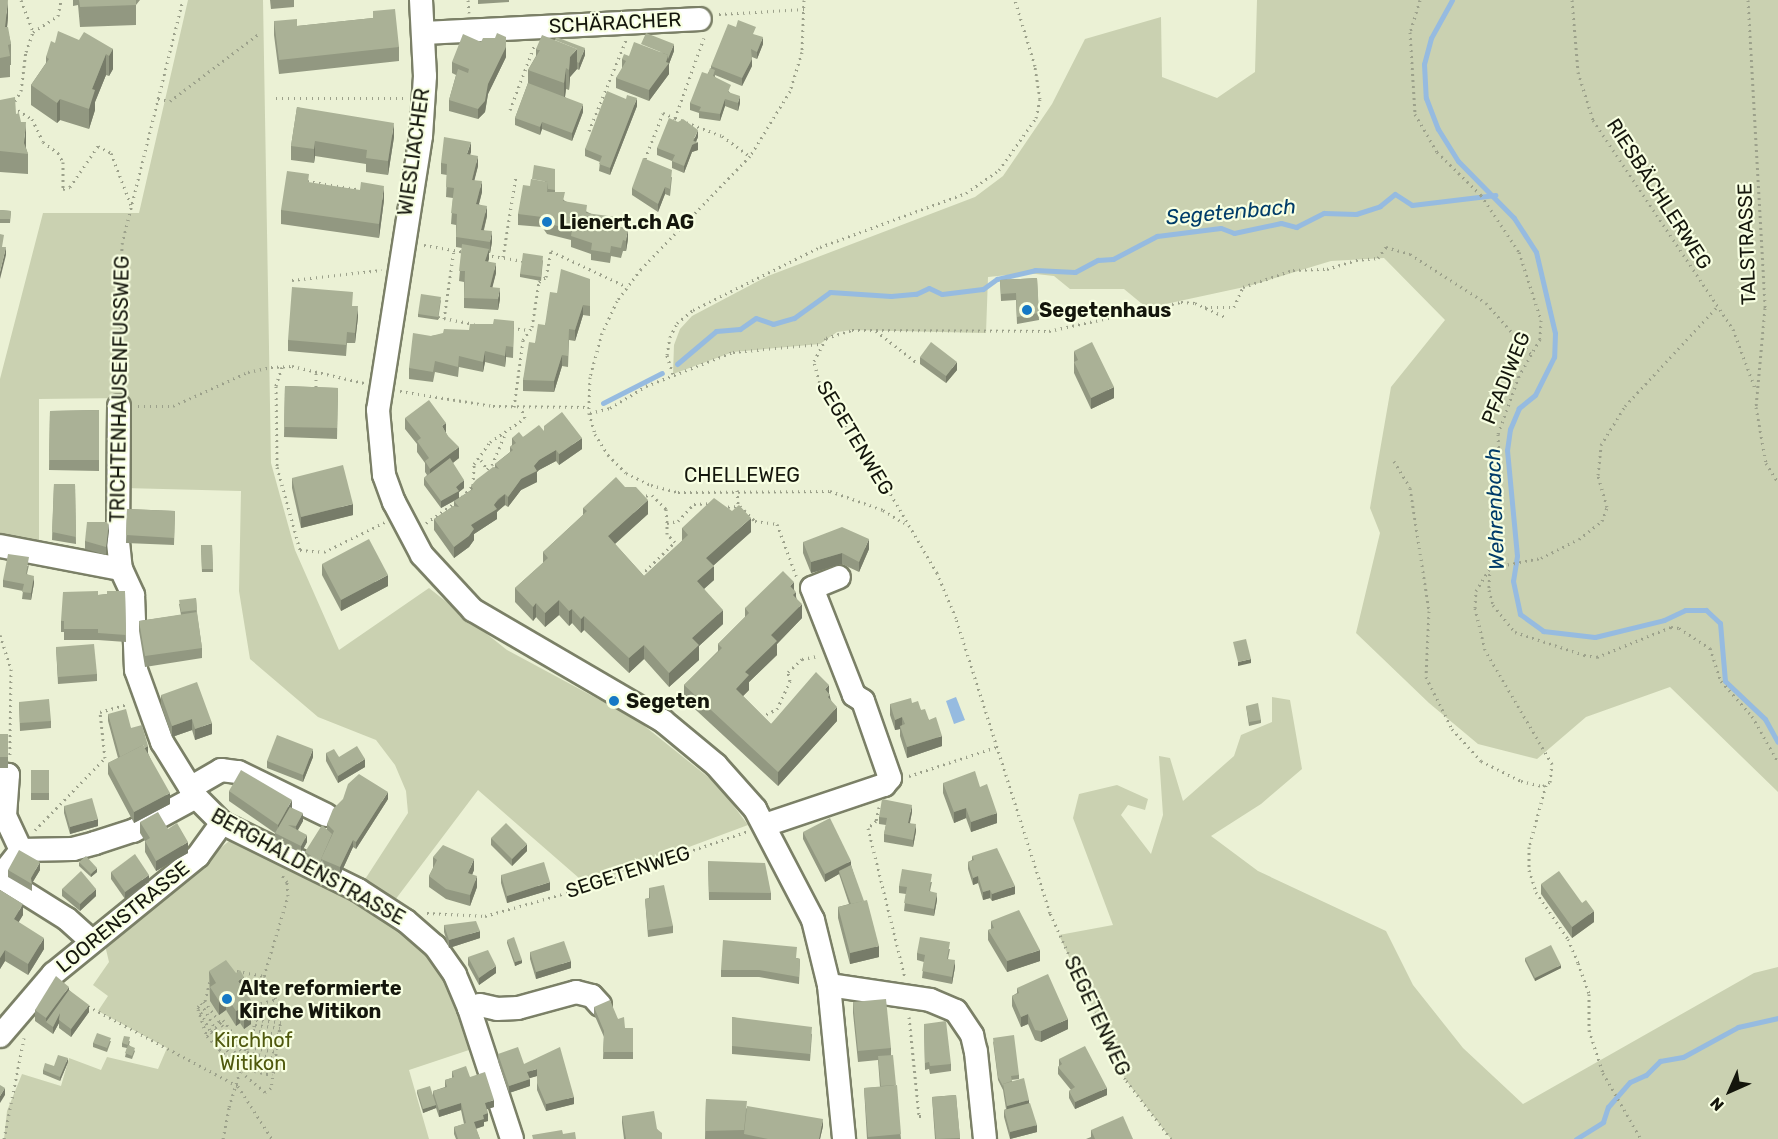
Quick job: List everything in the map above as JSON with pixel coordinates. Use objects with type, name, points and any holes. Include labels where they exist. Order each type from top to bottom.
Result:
[{"type":"street","name":"WIESLIACHER","points":[[421,0],[425,33],[424,98],[380,388],[378,442],[397,509],[422,555],[457,597],[510,635],[644,708],[680,733],[740,789],[765,825],[813,920],[829,985],[844,1139]]},
{"type":"street","name":"SCHÄRACHER","points":[[425,33],[700,19]]},
{"type":"street","name":"TRICHTENHAUSENFUSSWEG","points":[[119,406],[118,542],[121,569]]},
{"type":"street","points":[[0,546],[121,569]]},
{"type":"street","name":"BERGHALDENSTRASSE","points":[[121,569],[133,595],[136,670],[145,699],[162,742],[193,793],[222,823],[357,890],[406,921],[445,958],[469,1008],[512,1139]]},
{"type":"street","points":[[765,825],[882,783],[862,701],[854,695],[812,588],[839,577]]},
{"type":"street","points":[[21,850],[73,849],[134,831],[193,793],[221,770],[238,772],[326,815]]},
{"type":"street","points":[[4,774],[2,815],[21,850]]},
{"type":"street","name":"LOORENSTRASSE","points":[[0,1036],[21,1010],[90,940],[198,856],[222,823]]},
{"type":"street","points":[[21,850],[0,877],[68,919],[90,940]]},
{"type":"street","points":[[829,985],[906,996],[944,1005],[964,1020],[976,1052],[985,1139]]},
{"type":"street","points":[[469,1008],[480,1005],[518,1008],[576,992],[592,996],[600,1005]]},
{"type":"path","points":[[21,0],[33,32]]},
{"type":"path","points":[[6,107],[12,105],[21,91],[26,52],[33,32],[58,16],[61,0]]},
{"type":"path","name":"TRICHTENHAUSENFUSSWEG","points":[[119,406],[118,286],[122,244],[183,0]]},
{"type":"path","name":"CHELLEWEG","points":[[804,0],[802,52],[790,91],[750,156],[627,287],[602,333],[590,377],[588,407],[595,434],[608,455],[626,473],[654,486],[678,492],[830,491],[883,510],[905,524]]},
{"type":"path","points":[[673,374],[667,355],[670,337],[677,323],[693,310],[820,247],[966,193],[999,170],[1030,128],[1040,99],[1035,66],[1015,0]]},
{"type":"path","name":"PFADIWEG","points":[[1420,0],[1410,32],[1415,114],[1437,152],[1481,195],[1527,266],[1542,330],[1519,376],[1498,434],[1502,524],[1490,568],[1488,590],[1493,606],[1515,632],[1597,657],[1671,627],[1703,642],[1710,648],[1721,681],[1752,716],[1778,762]]},
{"type":"path","name":"RIESBÄCHLERWEG","points":[[1572,0],[1578,72],[1593,120],[1716,308],[1733,329],[1757,392]]},
{"type":"path","name":"TALSTRASSE","points":[[1748,0],[1765,308],[1756,407],[1766,463],[1778,482]]},
{"type":"path","name":"SCHÄRACHER","points":[[700,19],[713,14],[805,9]]},
{"type":"path","points":[[675,118],[705,42],[700,19]]},
{"type":"path","points":[[589,131],[629,34],[628,22]]},
{"type":"path","points":[[510,110],[541,27]]},
{"type":"path","points":[[158,99],[170,101],[260,33]]},
{"type":"path","points":[[276,98],[424,98]]},
{"type":"path","points":[[12,105],[32,119],[43,142],[58,153],[63,162],[63,189],[70,188],[98,146],[111,153],[132,207]]},
{"type":"path","points":[[645,159],[663,113],[722,136],[750,156]]},
{"type":"path","points":[[503,257],[516,176]]},
{"type":"path","points":[[297,180],[372,191]]},
{"type":"path","points":[[435,247],[474,253]]},
{"type":"path","points":[[590,413],[610,408],[673,374],[733,352],[820,344],[837,332],[875,330],[1049,331],[1181,302],[1205,307],[1234,307],[1243,287],[1293,270],[1327,269],[1356,260],[1378,258],[1386,247],[1410,254],[1486,303],[1531,354]]},
{"type":"path","points":[[444,319],[454,250]]},
{"type":"path","points":[[514,407],[522,343],[528,330],[532,327],[539,282],[546,277],[551,251],[627,287]]},
{"type":"path","points":[[483,254],[523,261]]},
{"type":"path","points":[[543,264],[548,265]]},
{"type":"path","points":[[292,280],[397,268]]},
{"type":"path","points":[[1205,307],[1225,318]]},
{"type":"path","points":[[1641,1139],[1603,1073],[1589,1030],[1589,994],[1586,984],[1568,939],[1536,892],[1529,870],[1529,847],[1546,785],[1553,773],[1552,764],[1485,650],[1477,621],[1476,591],[1490,568],[1523,563],[1579,539],[1602,521],[1608,507],[1598,475],[1601,445],[1625,405],[1716,308]]},
{"type":"path","points":[[438,317],[485,326]]},
{"type":"path","points":[[505,328],[528,330]]},
{"type":"path","points":[[875,330],[916,362]]},
{"type":"path","name":"SEGETENWEG","points":[[820,344],[814,361],[821,388],[880,476],[905,524],[937,573],[956,618],[1050,913],[1093,1012],[1125,1079],[1171,1139]]},
{"type":"path","points":[[119,406],[173,406],[248,372],[282,367],[316,371],[380,388],[521,408],[588,407]]},
{"type":"path","points":[[282,367],[276,386],[277,467],[300,550],[324,552],[397,509]]},
{"type":"path","points":[[316,371],[316,387]]},
{"type":"path","points":[[432,519],[459,501],[472,485],[474,464],[481,460],[490,442],[525,418],[521,408]]},
{"type":"path","points":[[481,460],[487,469],[492,465],[506,431]]},
{"type":"path","points":[[1394,461],[1410,488],[1429,611],[1426,677],[1452,729],[1481,761],[1521,781],[1546,785]]},
{"type":"path","points":[[652,495],[654,486]]},
{"type":"path","points":[[737,490],[738,506]]},
{"type":"path","points":[[634,501],[652,495]]},
{"type":"path","points":[[641,578],[641,571],[675,542],[667,534],[666,509],[652,495]]},
{"type":"path","points":[[667,523],[678,521],[694,504],[711,501],[720,507],[738,506],[755,521],[777,524],[800,587]]},
{"type":"path","points":[[0,635],[11,669],[4,774]]},
{"type":"path","points":[[758,718],[777,709],[790,681],[788,672],[802,659],[814,660],[824,651]]},
{"type":"path","points":[[21,850],[23,842],[105,758],[100,712],[145,699]]},
{"type":"path","points":[[925,1116],[919,1116],[902,963],[868,828],[876,821],[882,783],[901,779],[996,747]]},
{"type":"path","name":"SEGETENWEG","points":[[425,913],[485,916],[590,885],[765,825]]},
{"type":"path","points":[[223,1139],[229,1107],[238,1086],[256,1020],[257,1012],[251,989],[264,976],[289,889],[275,870]]},
{"type":"path","points":[[202,1004],[211,1032],[239,1061],[242,1070],[265,1092],[270,1088],[281,1022],[281,1005],[264,976],[243,970],[222,974]]},
{"type":"path","points":[[214,978],[208,983],[202,1004],[207,1036],[234,1065],[239,1061]]},
{"type":"path","points":[[255,1005],[278,999]]},
{"type":"path","points":[[86,1004],[238,1086],[272,1139]]},
{"type":"path","points":[[202,1004],[246,1058],[274,1064]]},
{"type":"path","points":[[202,1004],[215,1028],[244,1063],[273,1070]]},
{"type":"path","points":[[257,1012],[281,1005]]},
{"type":"path","points":[[4,1139],[27,1022],[21,1010]]},
{"type":"path","points":[[257,1012],[282,1012]]},
{"type":"path","points":[[207,1036],[223,1020],[247,1052],[275,1058]]},
{"type":"path","points":[[256,1020],[281,1022]]},
{"type":"path","points":[[255,1025],[280,1028]]},
{"type":"path","points":[[254,1030],[279,1034]]},
{"type":"path","points":[[252,1036],[278,1040]]},
{"type":"path","points":[[250,1041],[277,1046]]},
{"type":"path","points":[[249,1047],[276,1052]]},
{"type":"path","points":[[242,1070],[272,1076]]},
{"type":"green space","points":[[188,0],[263,0],[271,463],[295,550],[339,650],[429,588],[507,650],[637,720],[718,785],[748,825],[587,885],[478,790],[392,904],[360,887],[408,813],[406,791],[395,765],[376,740],[318,717],[250,659],[239,591],[241,491],[124,488],[125,398],[39,399],[39,553],[0,540],[0,379],[43,213],[139,213]]},
{"type":"green space","points":[[1257,0],[1778,0],[1778,792],[1670,687],[1586,717],[1537,759],[1478,744],[1429,703],[1356,633],[1380,533],[1370,508],[1391,387],[1445,320],[1384,258],[1331,261],[1249,286],[1147,308],[1124,289],[1070,289],[1054,276],[1027,273],[988,277],[986,333],[852,330],[837,332],[820,344],[733,352],[673,374],[674,345],[680,329],[692,316],[768,276],[975,197],[1003,176],[1052,104],[1085,39],[1161,17],[1162,77],[1217,98],[1255,72]]},
{"type":"green space","points":[[1272,697],[1290,700],[1302,769],[1261,804],[1211,836],[1258,871],[1386,931],[1413,985],[1463,1048],[1523,1104],[1754,973],[1778,967],[1778,1139],[1171,1139],[1125,1079],[1059,935],[1113,925],[1073,818],[1079,794],[1117,785],[1148,799],[1145,810],[1128,805],[1121,815],[1151,854],[1163,815],[1159,756],[1170,758],[1183,801],[1234,756],[1241,735],[1272,722]]},
{"type":"green space","name":"Kirchhof Witikon","points":[[233,838],[404,927],[445,969],[478,1047],[409,1070],[429,1139],[4,1139],[7,1111],[22,1074],[61,1086],[69,1058],[101,1070],[107,1057],[158,1069],[167,1048],[98,1011],[108,996],[93,985],[109,962],[104,941]],"holes":[[[216,997],[251,1024],[240,1023],[226,1010],[218,1014]]]},
{"type":"water","points":[[956,697],[965,720],[954,724],[946,701]]},
{"type":"building","points":[[0,0],[8,0],[5,27],[8,27],[11,44],[8,45],[10,56],[0,58]]},
{"type":"building","points":[[79,0],[136,0],[136,5],[80,7]]},
{"type":"building","points":[[395,9],[399,47],[279,60],[274,21],[297,19],[297,26],[373,18],[373,11]]},
{"type":"building","points":[[738,20],[756,27],[753,34],[763,37],[757,52],[751,49],[752,59],[742,78],[711,66],[728,24],[736,27]]},
{"type":"building","points":[[58,31],[79,40],[84,32],[113,49],[109,56],[106,54],[92,89],[95,90],[89,109],[60,99],[57,103],[31,85],[49,59],[46,57],[51,41],[55,43]]},
{"type":"building","points":[[497,33],[506,37],[506,47],[488,84],[485,101],[478,109],[449,100],[458,69],[468,73],[469,69],[452,62],[463,34],[481,42],[483,38],[495,38]]},
{"type":"building","points":[[646,33],[674,44],[668,59],[668,55],[641,44]]},
{"type":"building","points":[[542,35],[577,49],[570,57],[569,70],[566,68],[564,83],[528,70],[540,50],[536,49]]},
{"type":"building","points":[[556,37],[585,48],[579,63],[577,62],[577,49],[555,40]]},
{"type":"building","points":[[634,42],[668,55],[666,62],[669,63],[649,90],[616,78],[626,61],[622,59],[624,54],[629,56]]},
{"type":"building","points":[[710,68],[715,70],[713,76],[731,85],[728,92],[740,96],[738,103],[725,99],[720,114],[699,111],[701,107],[690,103],[702,72],[708,74]]},
{"type":"building","points":[[528,83],[583,104],[572,133],[542,122],[540,127],[515,118]]},
{"type":"building","points":[[607,91],[626,99],[627,95],[637,98],[610,168],[599,164],[602,156],[585,149]]},
{"type":"building","points":[[15,97],[16,114],[19,113],[21,122],[26,122],[24,143],[28,154],[0,151],[0,100]]},
{"type":"building","points":[[297,107],[394,123],[388,161],[366,158],[367,150],[315,141],[314,149],[291,146]]},
{"type":"building","points":[[669,118],[678,122],[683,119],[698,130],[693,141],[698,142],[692,145],[684,166],[672,161],[675,155],[657,148]]},
{"type":"building","points":[[444,137],[471,142],[467,154],[478,156],[472,180],[482,181],[476,204],[487,206],[481,230],[492,231],[490,242],[456,237],[457,214],[451,213],[454,188],[446,187],[447,164],[441,163]]},
{"type":"building","points":[[643,158],[672,170],[670,189],[665,187],[658,204],[632,188]]},
{"type":"building","points":[[534,165],[555,169],[555,190],[548,189],[548,182],[532,179]]},
{"type":"building","points":[[287,171],[309,174],[308,182],[360,190],[361,182],[384,186],[379,224],[281,210]]},
{"type":"building","points":[[531,179],[548,182],[547,192],[565,192],[563,201],[587,205],[586,213],[616,217],[615,226],[628,228],[626,241],[623,240],[621,248],[611,246],[610,253],[591,250],[592,243],[571,236],[572,230],[547,223],[542,217],[518,214],[523,185],[530,186]]},
{"type":"building","points":[[0,210],[11,211],[10,219],[0,219]]},
{"type":"building","points":[[0,234],[4,235],[2,247],[6,247],[0,272]]},
{"type":"building","points":[[462,244],[489,249],[485,261],[496,263],[490,287],[500,288],[498,299],[464,298],[465,271],[459,271]]},
{"type":"building","points":[[523,253],[543,256],[541,277],[520,274]]},
{"type":"building","points":[[561,269],[590,279],[590,306],[583,305],[575,330],[569,329],[568,356],[562,355],[554,381],[523,380],[529,342],[535,343],[538,324],[545,325],[550,292],[557,293]]},
{"type":"building","points":[[1037,278],[1039,313],[1017,317],[1016,293],[1001,294],[1000,280]]},
{"type":"building","points":[[292,287],[353,292],[352,306],[358,306],[355,333],[347,332],[346,345],[288,340]]},
{"type":"building","points":[[421,294],[441,297],[438,317],[418,314]]},
{"type":"building","points":[[494,319],[514,321],[513,347],[506,346],[505,356],[485,351],[483,362],[459,356],[458,367],[435,361],[433,372],[409,368],[413,333],[431,336],[443,333],[444,329],[469,330],[470,324],[493,324]]},
{"type":"building","points":[[931,342],[957,362],[946,376],[920,357]]},
{"type":"building","points":[[1092,342],[1114,387],[1091,398],[1074,362],[1078,360],[1074,351]]},
{"type":"building","points":[[285,386],[338,388],[337,428],[284,427]]},
{"type":"building","points":[[429,400],[446,423],[442,426],[448,436],[459,447],[430,469],[425,461],[429,458],[417,441],[421,438],[405,418]]},
{"type":"building","points":[[99,410],[99,460],[49,460],[50,411]]},
{"type":"building","points":[[562,412],[582,438],[559,454],[556,450],[539,460],[534,466],[537,471],[521,479],[508,497],[505,494],[498,499],[494,505],[497,509],[471,525],[474,529],[469,536],[454,547],[434,519],[453,506],[459,507],[454,501],[473,489],[471,486],[476,480],[493,467],[499,469],[495,464],[513,450],[510,447],[516,443],[512,438],[519,432],[523,437],[539,425],[544,431],[544,426]]},
{"type":"building","points":[[450,458],[464,480],[456,487],[459,491],[441,501],[424,478]]},
{"type":"building","points":[[343,465],[353,504],[301,517],[292,478]]},
{"type":"building","points":[[616,477],[625,487],[636,487],[648,500],[608,536],[644,576],[688,535],[682,528],[714,498],[732,511],[739,505],[751,518],[706,558],[714,566],[697,581],[723,610],[692,638],[699,645],[669,673],[644,645],[629,658],[584,616],[581,619],[559,600],[545,613],[536,603],[533,607],[515,588],[548,558],[543,552],[587,511],[583,508]]},
{"type":"building","points":[[54,484],[75,484],[76,537],[52,532]]},
{"type":"building","points":[[127,509],[175,511],[174,538],[126,535]]},
{"type":"building","points":[[87,522],[109,522],[106,547],[85,541]]},
{"type":"building","points":[[842,527],[869,539],[859,562],[842,553],[811,562],[803,542]]},
{"type":"building","points":[[369,539],[388,575],[341,600],[322,564]]},
{"type":"building","points":[[201,545],[212,545],[213,569],[202,569]]},
{"type":"building","points":[[8,554],[29,557],[26,574],[34,576],[31,593],[22,592],[24,584],[3,580]]},
{"type":"building","points":[[783,571],[794,582],[790,586],[796,592],[793,595],[802,604],[771,635],[777,641],[745,672],[749,675],[736,689],[771,724],[816,672],[829,685],[825,689],[830,695],[828,697],[837,707],[778,772],[684,685],[722,648],[718,644],[749,613],[745,608]]},
{"type":"building","points":[[98,591],[98,629],[64,629],[64,621],[61,621],[63,592]]},
{"type":"building","points":[[107,591],[125,591],[126,635],[98,633],[98,595],[107,594]]},
{"type":"building","points":[[196,598],[197,610],[181,612],[179,600]]},
{"type":"building","points":[[197,612],[202,648],[145,656],[139,621]]},
{"type":"building","points":[[1246,639],[1251,659],[1238,662],[1233,642]]},
{"type":"building","points":[[94,644],[97,674],[58,677],[56,647]]},
{"type":"building","points":[[197,682],[212,723],[195,729],[192,719],[172,726],[161,695]]},
{"type":"building","points":[[911,698],[912,703],[918,701],[921,710],[925,709],[929,720],[936,717],[942,736],[907,747],[900,726],[905,724],[902,717],[895,720],[890,704]]},
{"type":"building","points":[[49,699],[51,721],[20,723],[19,702]]},
{"type":"building","points":[[1258,703],[1261,720],[1249,722],[1246,706]]},
{"type":"building","points":[[126,709],[131,728],[142,725],[148,746],[145,748],[143,745],[120,757],[108,714]]},
{"type":"building","points":[[0,734],[8,734],[8,757],[0,757]]},
{"type":"building","points":[[277,735],[313,749],[303,775],[267,761]]},
{"type":"building","points":[[143,745],[170,793],[134,812],[108,763]]},
{"type":"building","points":[[357,746],[365,759],[338,776],[326,753],[334,749],[339,757]]},
{"type":"building","points":[[31,770],[49,770],[49,793],[31,793]]},
{"type":"building","points":[[241,770],[292,800],[278,825],[229,791]]},
{"type":"building","points":[[975,771],[980,787],[987,784],[997,813],[971,822],[966,808],[954,812],[943,783]]},
{"type":"building","points":[[359,774],[388,792],[356,842],[353,840],[340,867],[321,859],[334,831],[327,824],[333,809],[343,799],[348,784]]},
{"type":"building","points":[[92,798],[98,819],[70,827],[64,806]]},
{"type":"building","points":[[882,799],[912,805],[908,823],[916,824],[913,840],[884,834],[887,818],[879,817]]},
{"type":"building","points":[[290,807],[303,813],[296,826],[288,825],[307,835],[301,846],[275,833]]},
{"type":"building","points":[[158,812],[168,829],[177,823],[188,842],[156,861],[145,841],[150,838],[140,822]]},
{"type":"building","points":[[830,818],[851,861],[825,874],[803,832]]},
{"type":"building","points":[[506,823],[527,844],[512,859],[491,838]]},
{"type":"building","points":[[322,825],[332,834],[321,862],[305,852]]},
{"type":"building","points":[[443,845],[474,859],[468,873],[477,876],[470,895],[446,889],[429,876],[437,860],[433,857]]},
{"type":"building","points":[[997,848],[1015,886],[992,894],[990,890],[983,892],[978,876],[973,878],[968,862],[974,860],[972,856]]},
{"type":"building","points":[[19,850],[40,862],[31,878],[32,884],[8,870]]},
{"type":"building","points":[[135,854],[149,875],[125,892],[111,872]]},
{"type":"building","points":[[86,856],[97,868],[91,874],[79,862]]},
{"type":"building","points":[[708,861],[765,863],[771,893],[709,892]]},
{"type":"building","points":[[544,862],[550,882],[507,896],[501,875]]},
{"type":"building","points":[[851,865],[864,901],[851,904],[839,871]]},
{"type":"building","points":[[902,869],[932,874],[929,891],[937,893],[934,909],[904,903],[907,887],[899,886]]},
{"type":"building","points":[[81,871],[96,889],[80,904],[62,889]]},
{"type":"building","points":[[1559,871],[1582,903],[1586,900],[1594,911],[1572,927],[1541,884]]},
{"type":"building","points":[[664,885],[673,926],[648,930],[645,899],[650,898],[649,888]]},
{"type":"building","points":[[0,890],[23,904],[14,919],[44,938],[28,964],[5,950],[0,958]]},
{"type":"building","points":[[867,900],[879,946],[850,953],[838,907]]},
{"type":"building","points":[[1019,910],[1040,950],[1007,961],[988,930],[994,928],[991,921]]},
{"type":"building","points":[[476,921],[480,931],[449,940],[444,925]]},
{"type":"building","points":[[514,937],[522,960],[515,962],[507,940]]},
{"type":"building","points":[[920,937],[950,942],[947,959],[955,960],[952,977],[922,971],[925,955],[917,953]]},
{"type":"building","points":[[723,940],[797,947],[796,958],[800,959],[799,977],[759,970],[721,970]]},
{"type":"building","points":[[564,941],[571,961],[536,972],[530,952]]},
{"type":"building","points":[[1551,945],[1561,965],[1535,978],[1525,958]]},
{"type":"building","points":[[488,950],[496,966],[479,978],[468,957]]},
{"type":"building","points":[[226,960],[236,973],[240,970],[244,977],[238,981],[253,1003],[249,1006],[251,1010],[244,1015],[240,1009],[236,1011],[226,996],[219,1001],[210,987],[216,983],[209,971]]},
{"type":"building","points":[[1048,974],[1068,1019],[1041,1031],[1035,1030],[1028,1014],[1021,1017],[1012,996],[1019,993],[1017,988]]},
{"type":"building","points":[[56,976],[69,987],[46,1018],[35,1010]]},
{"type":"building","points":[[69,990],[89,1005],[71,1029],[59,1020],[60,1013],[53,1027],[46,1022]]},
{"type":"building","points":[[886,999],[891,1048],[858,1051],[853,1002]]},
{"type":"building","points":[[610,1000],[618,1019],[624,1017],[625,1028],[633,1028],[633,1052],[603,1052],[604,1031],[594,1007]]},
{"type":"building","points":[[732,1017],[812,1027],[810,1054],[732,1046]]},
{"type":"building","points":[[946,1021],[951,1064],[930,1066],[929,1062],[925,1063],[924,1024]]},
{"type":"building","points":[[97,1033],[111,1038],[107,1048],[93,1043]]},
{"type":"building","points":[[1014,1035],[1019,1075],[1011,1076],[1012,1081],[1003,1086],[998,1077],[993,1038]]},
{"type":"building","points":[[124,1036],[130,1037],[128,1045],[122,1043]]},
{"type":"building","points":[[128,1045],[135,1048],[132,1056],[125,1053]]},
{"type":"building","points":[[1085,1046],[1107,1088],[1075,1102],[1069,1091],[1075,1087],[1058,1067],[1062,1064],[1059,1059]]},
{"type":"building","points":[[518,1047],[524,1064],[560,1047],[574,1097],[546,1104],[537,1083],[537,1069],[527,1072],[530,1079],[509,1086],[498,1054]]},
{"type":"building","points":[[58,1055],[68,1058],[60,1077],[43,1070],[45,1063],[54,1066]]},
{"type":"building","points":[[893,1055],[896,1085],[881,1086],[878,1056]]},
{"type":"building","points":[[466,1066],[470,1077],[485,1072],[494,1100],[485,1103],[488,1113],[483,1115],[484,1119],[474,1122],[480,1139],[458,1139],[454,1127],[466,1123],[461,1103],[439,1110],[433,1091],[447,1087],[445,1080],[454,1077],[452,1071]]},
{"type":"building","points":[[1024,1078],[1029,1100],[1007,1106],[1003,1084]]},
{"type":"building","points":[[0,1085],[5,1088],[0,1096]]},
{"type":"building","points":[[897,1085],[901,1134],[868,1137],[864,1088]]},
{"type":"building","points":[[430,1086],[436,1105],[423,1109],[417,1090]]},
{"type":"building","points":[[956,1095],[960,1138],[936,1139],[932,1097]]},
{"type":"building","points":[[706,1099],[747,1101],[744,1130],[705,1131]]},
{"type":"building","points":[[1030,1103],[1037,1125],[1010,1132],[1004,1110]]},
{"type":"building","points":[[747,1106],[823,1119],[819,1139],[768,1139],[744,1134]]},
{"type":"building","points":[[654,1111],[657,1129],[662,1133],[662,1139],[626,1139],[622,1116]]},
{"type":"building","points":[[1123,1116],[1133,1139],[1095,1139],[1091,1130]]},
{"type":"building","points":[[562,1130],[563,1134],[575,1132],[576,1139],[533,1139],[532,1135]]},
{"type":"waterway","name":"Wehrenbach","points":[[1452,0],[1431,38],[1424,64],[1426,98],[1438,129],[1458,161],[1514,218],[1536,252],[1555,333],[1554,357],[1535,395],[1519,408],[1510,429],[1507,450],[1517,556],[1513,581],[1520,614],[1543,631],[1595,637],[1664,620],[1685,610],[1706,610],[1720,623],[1725,681],[1765,719],[1778,742]]},
{"type":"waterway","name":"Segetenbach","points":[[677,364],[716,331],[740,329],[756,318],[773,324],[794,318],[830,292],[891,296],[916,294],[929,288],[942,294],[983,289],[997,279],[1035,270],[1075,272],[1098,260],[1113,259],[1157,236],[1221,228],[1234,233],[1281,223],[1296,227],[1324,213],[1356,214],[1380,206],[1395,194],[1412,205],[1495,195]]},
{"type":"waterway","name":"Segetenbach","points":[[603,403],[662,373]]},
{"type":"waterway","points":[[1576,1139],[1603,1122],[1608,1107],[1630,1082],[1646,1075],[1660,1061],[1683,1057],[1738,1027],[1778,1018]]},
{"type":"place","name":"Lienert.ch AG","points":[[547,222]]},
{"type":"place","name":"Segetenhaus","points":[[1027,310]]},
{"type":"place","name":"Segeten","points":[[614,701]]},
{"type":"place","name":"Alte reformierte Kirche Witikon","points":[[227,999]]}]
